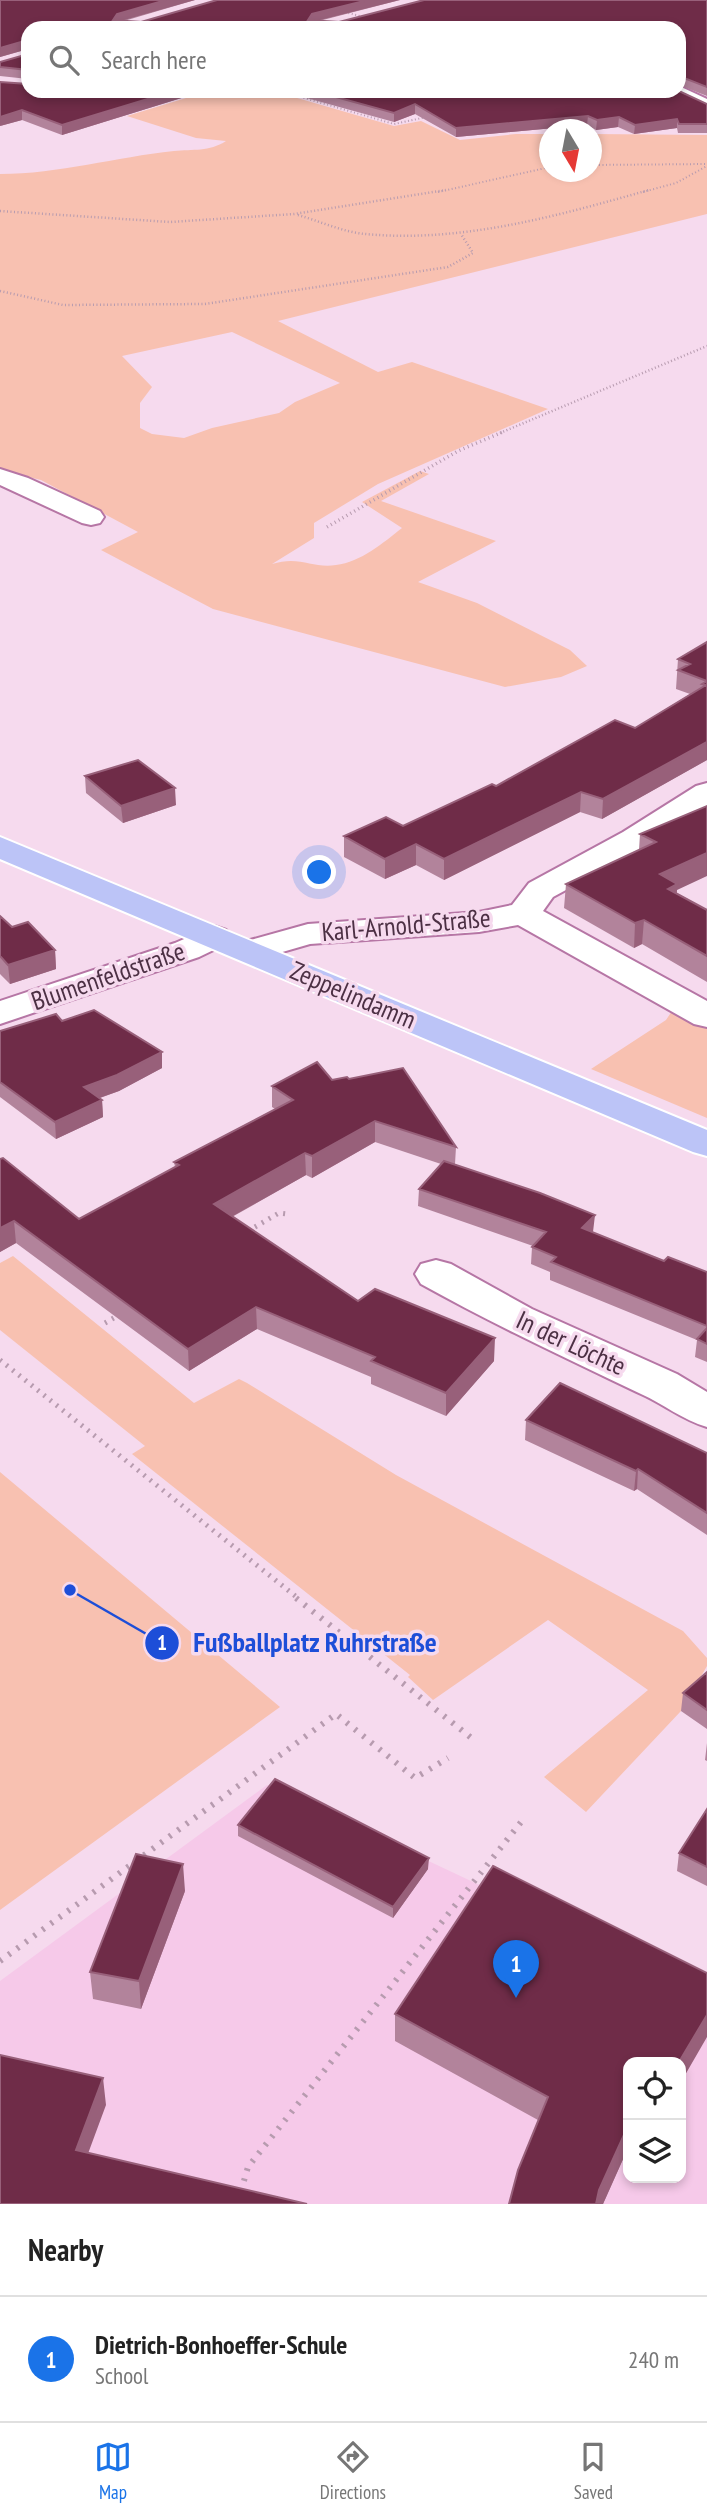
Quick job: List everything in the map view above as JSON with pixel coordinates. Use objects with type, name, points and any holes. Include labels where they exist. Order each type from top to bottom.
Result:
[{"type":"main road","name":"Zeppelindamm","points":[[0,847],[707,1144]]},
{"type":"street","points":[[686,94],[707,108]]},
{"type":"street","points":[[0,477],[19,483],[91,517]]},
{"type":"street","name":"Karl-Arnold-Straße","points":[[248,951],[308,934],[479,922],[524,913],[541,890],[635,839],[707,793]]},
{"type":"street","name":"Karl-Arnold-Straße","points":[[524,913],[544,927],[707,1016]]},
{"type":"street","name":"Blumenfeldstraße","points":[[0,1013],[187,950],[214,937]]},
{"type":"street","name":"In der Löchte","points":[[436,1274],[517,1319],[661,1385],[707,1412]]},
{"type":"path","points":[[337,9],[363,18]]},
{"type":"path","points":[[356,19],[364,21]]},
{"type":"path","points":[[304,98],[394,124],[432,116]]},
{"type":"path","points":[[602,164],[707,165]]},
{"type":"path","points":[[294,214],[363,234],[461,234],[580,210],[676,183],[707,165]]},
{"type":"path","points":[[0,211],[170,222],[294,214],[414,197],[539,168]]},
{"type":"path","points":[[0,291],[63,305],[205,304],[448,267],[473,253],[461,234]]},
{"type":"path","points":[[327,527],[458,451],[707,346]]},
{"type":"path","points":[[240,1236],[279,1213],[287,1214]]},
{"type":"path","points":[[105,1323],[129,1309]]},
{"type":"path","points":[[0,1360],[474,1740]]},
{"type":"path","points":[[0,1961],[336,1714],[415,1778],[448,1758]]},
{"type":"path","points":[[237,2204],[248,2167],[525,1817]]},
{"type":"shaded area","points":[[186,98],[297,98],[394,126],[421,121],[460,140],[539,134],[539,182],[602,182],[602,134],[707,135],[707,214],[278,321],[378,372],[412,362],[548,409],[378,484],[314,523],[314,538],[272,564],[298,561],[336,565],[371,551],[402,528],[362,502],[420,471],[429,474],[381,501],[496,541],[418,582],[477,603],[570,650],[587,666],[561,677],[505,687],[213,609],[101,550],[138,532],[41,480],[0,470],[0,174],[44,171],[207,148],[226,141],[196,138],[127,116]],"holes":[[[232,332],[340,383],[295,402],[279,413],[212,428],[184,438],[152,434],[140,428],[140,403],[152,387],[122,356]]]},
{"type":"shaded area","points":[[676,1005],[707,1024],[707,1118],[591,1069],[666,1020]]},
{"type":"shaded area","points":[[13,1256],[194,1403],[239,1379],[396,1475],[683,1631],[707,1658],[707,1666],[681,1711],[586,1812],[544,1777],[648,1690],[548,1620],[433,1700],[408,1677],[410,1675],[132,1454],[145,1446],[0,1330],[0,1263]]},
{"type":"shaded area","points":[[0,1472],[280,1707],[0,1910]]},
{"type":"shaded area","points":[[267,1785],[488,1889],[707,2000],[707,2204],[0,2204],[0,1981]]},
{"type":"building","points":[[0,0],[166,0],[117,14],[113,20],[127,21],[21,21],[21,42],[0,48]]},
{"type":"building","points":[[217,0],[368,0],[312,14],[308,20],[324,21],[144,21]]},
{"type":"building","points":[[424,0],[707,0],[707,87],[686,79],[686,21],[343,21]]},
{"type":"building","points":[[21,56],[21,69],[0,67],[0,62]]},
{"type":"building","points":[[0,82],[21,84],[21,98],[151,98],[62,125],[22,110],[0,117]]},
{"type":"building","points":[[686,94],[707,104],[707,124],[679,124],[677,119],[635,125],[619,117],[602,119],[588,116],[456,128],[415,104],[394,113],[339,98],[686,98]]},
{"type":"building","points":[[707,642],[707,681],[678,670],[690,664],[678,659]]},
{"type":"building","points":[[707,681],[707,742],[603,799],[581,792],[444,859],[416,844],[385,859],[344,836],[386,817],[403,826],[492,784],[496,786],[615,720],[635,728],[706,685],[702,684]]},
{"type":"building","points":[[138,760],[175,788],[121,806],[85,776]]},
{"type":"building","points":[[707,806],[707,853],[660,874],[677,884],[668,889],[707,910],[707,956],[644,920],[635,923],[566,884],[656,842],[640,834]]},
{"type":"building","points":[[0,916],[12,927],[28,922],[55,950],[8,965],[0,956]]},
{"type":"building","points":[[94,1010],[162,1052],[117,1075],[84,1087],[102,1100],[55,1122],[0,1082],[0,1031],[56,1014],[62,1021]]},
{"type":"building","points":[[317,1062],[332,1080],[403,1068],[456,1147],[375,1121],[312,1156],[305,1153],[214,1204],[358,1301],[375,1289],[495,1338],[446,1393],[371,1361],[375,1357],[256,1307],[188,1349],[14,1221],[0,1228],[0,1159],[3,1158],[79,1219],[179,1165],[174,1162],[293,1100],[272,1086]]},
{"type":"building","points":[[444,1161],[540,1193],[595,1215],[582,1228],[664,1261],[668,1257],[707,1272],[707,1326],[551,1262],[556,1257],[532,1247],[546,1232],[419,1189]]},
{"type":"building","points":[[707,1328],[707,1344],[697,1339]]},
{"type":"building","points":[[560,1383],[707,1453],[707,1513],[638,1469],[636,1471],[526,1420]]},
{"type":"building","points":[[707,1672],[707,1710],[683,1693]]},
{"type":"building","points":[[275,1779],[429,1858],[393,1907],[238,1825]]},
{"type":"building","points":[[707,1809],[707,1867],[679,1853]]},
{"type":"building","points":[[136,1854],[183,1864],[139,1981],[90,1972]]},
{"type":"building","points":[[493,1866],[707,1973],[707,2015],[682,2057],[623,2057],[623,2137],[599,2190],[596,2204],[509,2204],[518,2170],[548,2097],[395,2014]]},
{"type":"building","points":[[0,2055],[103,2078],[76,2150],[307,2204],[0,2204]]},
{"type":"place","name":"Fußballplatz Ruhrstraße","points":[[70,1590]]},
{"type":"place","name":"Dietrich-Bonhoeffer-Schule","points":[[516,1998]]}]
